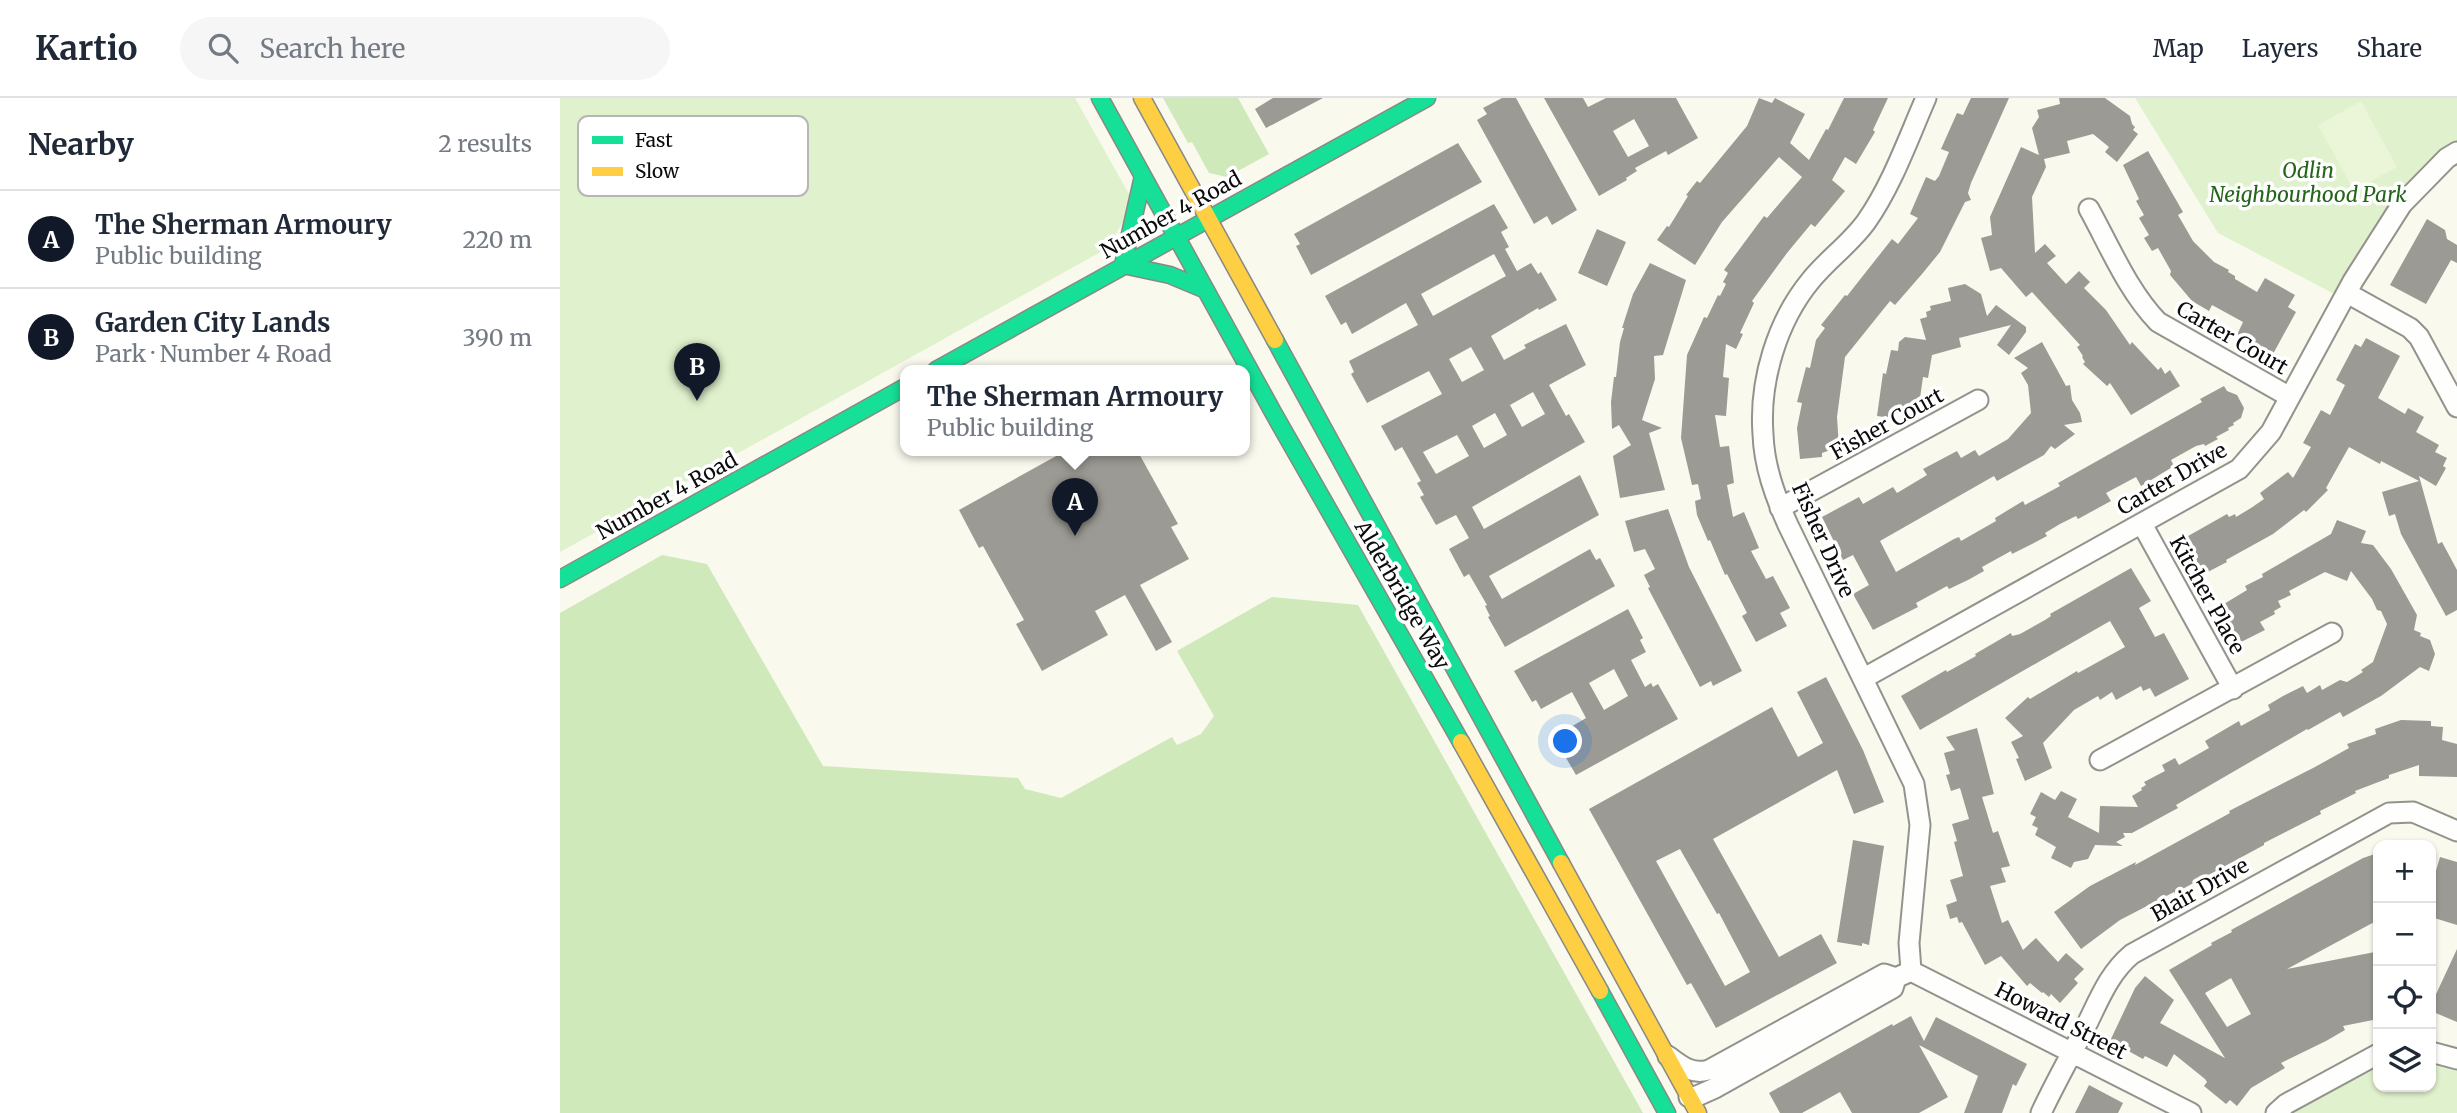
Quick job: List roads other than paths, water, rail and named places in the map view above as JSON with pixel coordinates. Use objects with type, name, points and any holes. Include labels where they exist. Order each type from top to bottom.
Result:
[{"type":"main road","name":"Alderbridge Way","points":[[1100,98],[1247,365]]},
{"type":"main road","name":"Alderbridge Way","points":[[1142,98],[1694,1105]]},
{"type":"main road","name":"Number 4 Road","points":[[945,365],[1427,98]]},
{"type":"main road","points":[[1143,176],[1123,265],[1170,275],[1206,290]]},
{"type":"main road","name":"Alderbridge Way","points":[[1250,370],[1508,824],[1667,1113]]},
{"type":"main road","name":"Number 4 Road","points":[[560,579],[900,390]]},
{"type":"main road","points":[[1508,824],[1559,887],[1669,1084],[1694,1105]]},
{"type":"street","name":"Fisher Drive","points":[[1903,974],[1909,943],[1920,825],[1914,784],[1780,508],[1762,433],[1765,392],[1772,355],[1790,312],[1811,280],[1867,221],[1926,98]]},
{"type":"street","name":"Carter Drive","points":[[1864,678],[2239,469],[2271,432],[2347,293],[2402,204],[2447,158],[2457,152]]},
{"type":"street","name":"Carter Court","points":[[2089,209],[2145,309],[2158,322],[2290,397]]},
{"type":"street","points":[[2347,293],[2410,328],[2419,337],[2457,407]]},
{"type":"street","name":"Fisher Court","points":[[1780,508],[1978,400]]},
{"type":"street","name":"Kitcher Place","points":[[2142,524],[2232,689]]},
{"type":"street","name":"Kitcher Place","points":[[2100,760],[2332,633]]},
{"type":"street","name":"Blair Drive","points":[[2041,1113],[2108,980],[2132,954],[2389,813],[2413,811],[2457,831]]},
{"type":"street","points":[[1666,1055],[1692,1071],[1709,1070],[1884,974],[1903,974]]},
{"type":"street","points":[[1694,1105],[1716,1088],[1893,988],[1903,974]]},
{"type":"street","name":"Howard Street","points":[[1903,974],[1925,976],[2191,1113]]},
{"type":"street","points":[[2436,1053],[2457,1059]]},
{"type":"street","points":[[2276,1113],[2286,1104],[2373,1057]]},
{"type":"place","name":"Garden City Lands","points":[[697,401]]},
{"type":"place","name":"The Sherman Armoury","points":[[1075,536]]},
{"type":"park label","name":"Odlin Neighbourhood Park","points":[[2308,183]]}]
